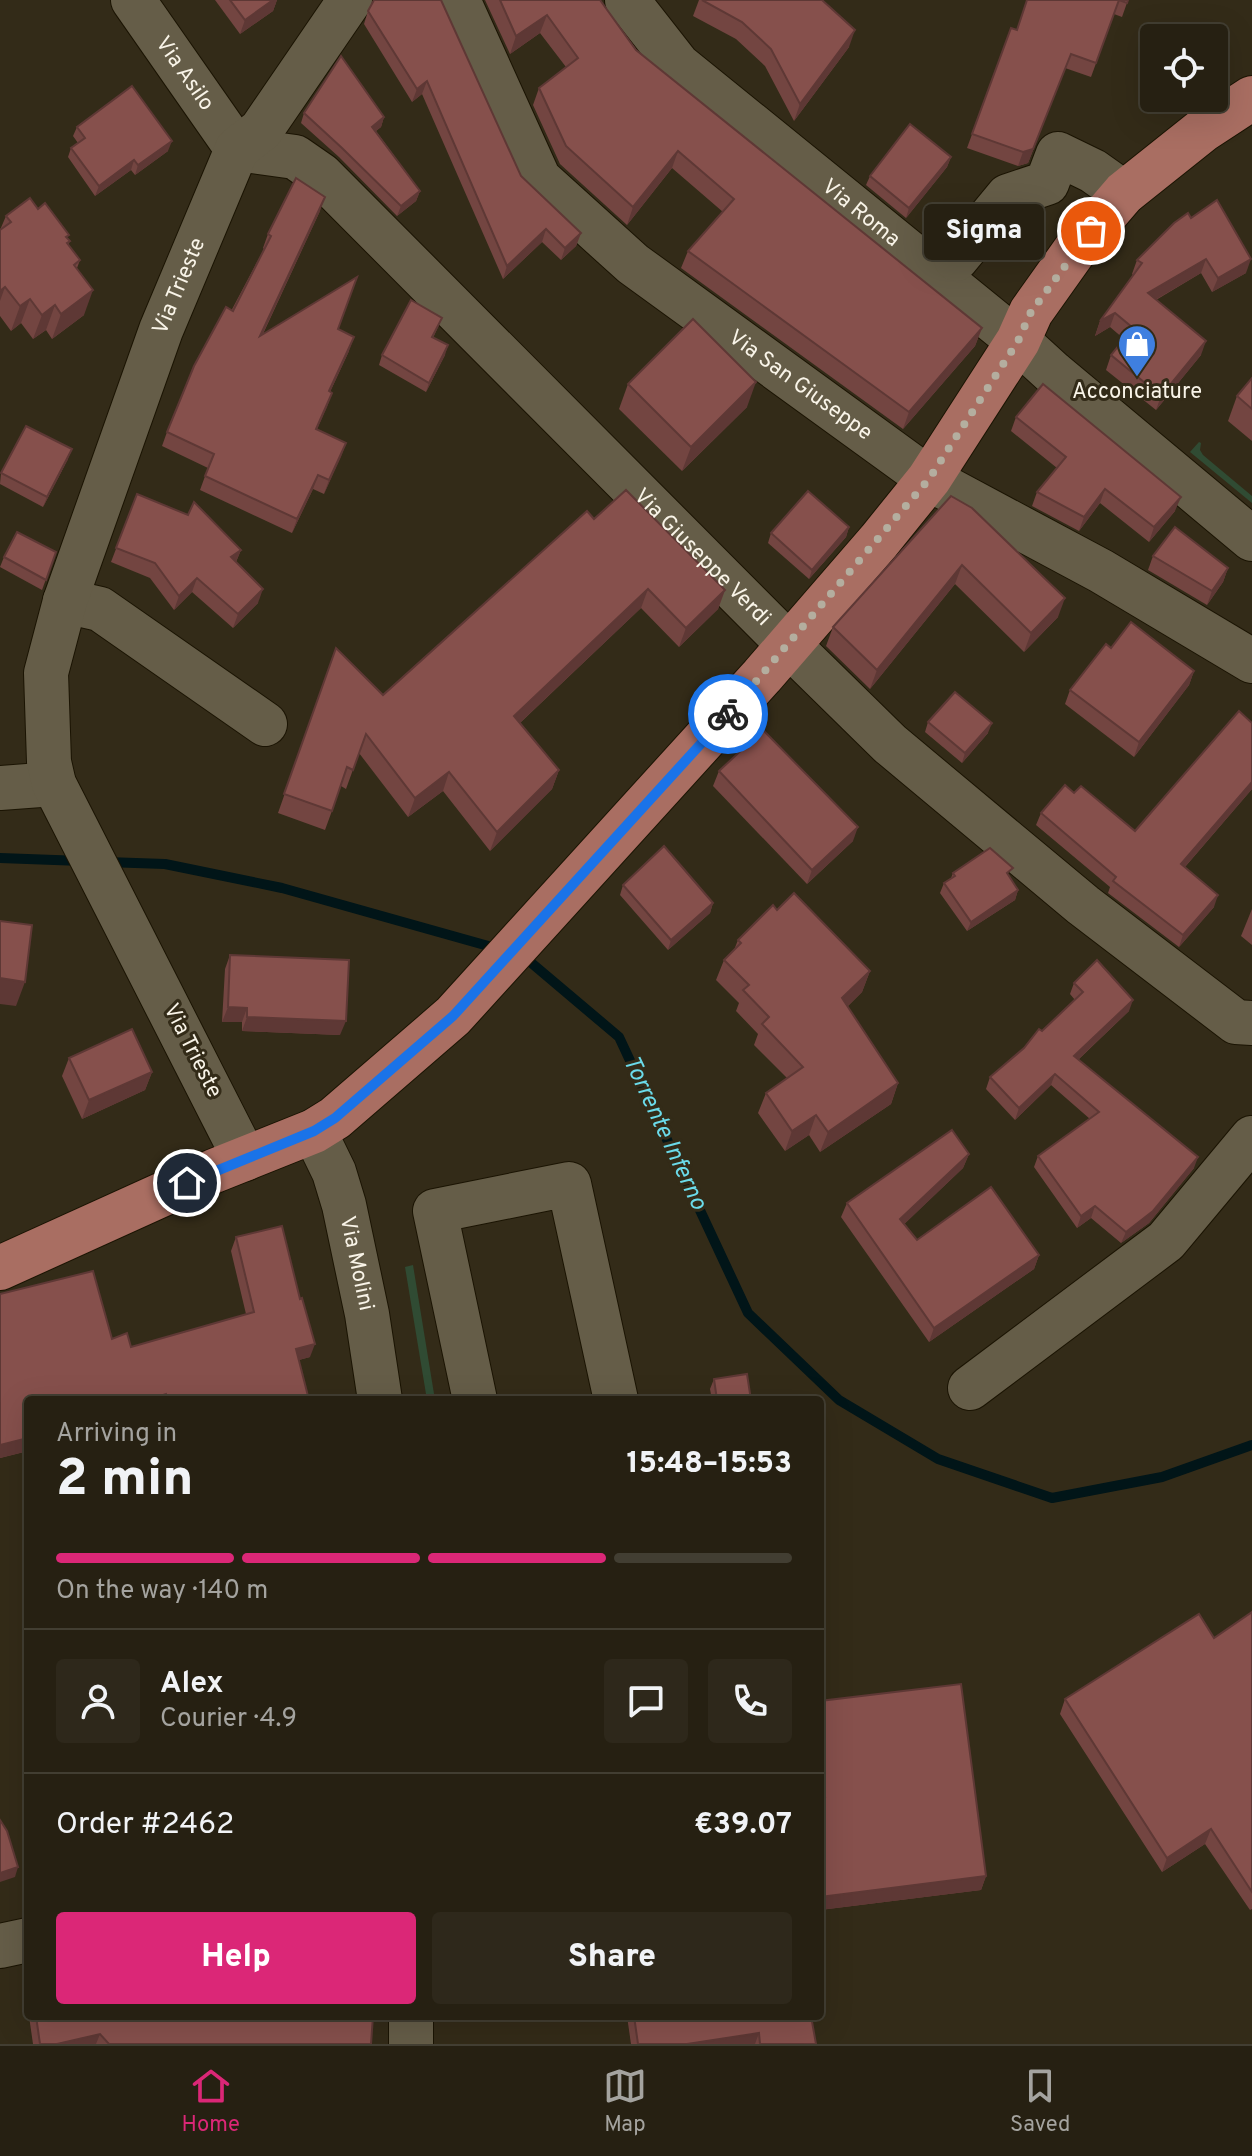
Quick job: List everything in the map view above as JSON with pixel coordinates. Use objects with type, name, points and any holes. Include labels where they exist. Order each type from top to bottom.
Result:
[{"type":"main road","points":[[0,1268],[314,1131],[335,1118],[453,1016],[789,645],[929,479],[1018,341],[1031,312],[1075,250],[1124,193],[1203,130],[1252,98]]},
{"type":"street","name":"Via Asilo","points":[[133,0],[237,149]]},
{"type":"street","name":"Via Trieste","points":[[245,1159],[61,798],[49,762],[46,673],[65,601],[161,330],[237,149],[261,130],[350,0]]},
{"type":"street","name":"Via San Giuseppe","points":[[458,0],[539,179],[633,264],[929,479],[1101,571],[1252,661]]},
{"type":"street","name":"Via Roma","points":[[634,3],[678,65],[1018,341],[1252,539]]},
{"type":"street","name":"Via Giuseppe Verdi","points":[[237,149],[295,157],[321,175],[890,744],[1083,905],[1236,1022],[1252,1023]]},
{"type":"street","points":[[956,259],[1008,196],[1047,183],[1058,154],[1093,171],[1124,193]]},
{"type":"street","points":[[65,601],[100,609],[265,724]]},
{"type":"street","points":[[0,788],[61,798]]},
{"type":"street","name":"Via Molini","points":[[314,1131],[334,1172],[344,1205],[367,1314],[379,1396]]},
{"type":"street","points":[[970,1388],[1166,1241],[1252,1138]]},
{"type":"street","points":[[474,1396],[435,1211],[569,1184],[615,1396]]},
{"type":"street","points":[[0,1946],[24,1941]]},
{"type":"street","points":[[411,2020],[411,2044]]},
{"type":"green space","points":[[1199,442],[1203,455],[1252,496],[1252,503],[1190,452]]},
{"type":"green space","points":[[413,1265],[434,1396],[426,1396],[405,1267]]},
{"type":"building","points":[[230,0],[273,0],[245,20]]},
{"type":"building","points":[[374,0],[441,0],[521,176],[581,233],[565,248],[546,229],[507,266],[427,81],[417,89],[368,11]]},
{"type":"building","points":[[500,0],[600,0],[636,50],[982,328],[909,412],[688,251],[734,199],[678,151],[633,207],[566,146],[539,88],[578,58],[547,15],[516,36]]},
{"type":"building","points":[[702,0],[822,0],[855,30],[800,104],[771,49],[742,22]]},
{"type":"building","points":[[1027,0],[1119,0],[1096,63],[1071,54],[1033,149],[1023,152],[972,134],[1011,28],[1017,30]]},
{"type":"building","points":[[341,56],[384,117],[372,127],[420,191],[401,206],[304,113]]},
{"type":"building","points":[[132,86],[172,141],[138,165],[134,160],[99,186],[71,148],[85,138],[77,127]]},
{"type":"building","points":[[910,124],[951,157],[909,208],[870,176]]},
{"type":"building","points":[[296,178],[325,197],[260,336],[357,277],[338,329],[354,337],[329,391],[332,393],[316,429],[346,443],[329,480],[318,475],[297,519],[205,476],[214,454],[167,432],[194,366],[226,307],[233,311]]},
{"type":"building","points":[[30,198],[38,209],[45,203],[69,235],[66,237],[70,241],[67,243],[80,260],[74,265],[93,290],[61,314],[55,305],[42,315],[30,299],[20,306],[5,287],[0,291],[0,230],[11,222],[6,216]]},
{"type":"building","points":[[1217,200],[1251,259],[1218,278],[1206,259],[1148,293],[1206,341],[1161,396],[1111,355],[1133,328],[1115,313],[1100,321],[1142,263],[1137,260],[1174,223],[1188,213],[1191,218]]},
{"type":"building","points":[[411,300],[442,318],[432,337],[448,345],[429,383],[382,355]]},
{"type":"building","points":[[693,319],[756,382],[691,447],[628,384]]},
{"type":"building","points":[[1252,378],[1252,409],[1237,396]]},
{"type":"building","points":[[1043,384],[1181,497],[1154,527],[1105,489],[1084,517],[1037,492],[1066,457],[1016,417]]},
{"type":"building","points":[[26,426],[72,449],[47,497],[1,473]]},
{"type":"building","points":[[626,490],[725,590],[686,628],[648,589],[514,716],[559,770],[497,832],[449,772],[415,798],[366,734],[353,770],[347,767],[332,811],[284,794],[336,648],[383,695],[587,511],[594,519]]},
{"type":"building","points":[[808,491],[849,527],[812,570],[771,533]]},
{"type":"building","points":[[137,494],[188,515],[194,502],[241,550],[231,557],[263,589],[238,614],[197,578],[179,596],[155,563],[116,548]]},
{"type":"building","points":[[951,496],[972,508],[1065,598],[1031,633],[962,565],[877,670],[833,627]]},
{"type":"building","points":[[1175,527],[1228,568],[1212,591],[1153,556]]},
{"type":"building","points":[[17,532],[56,552],[46,580],[4,557]]},
{"type":"building","points":[[1131,622],[1194,671],[1139,742],[1070,690],[1106,644],[1111,648]]},
{"type":"building","points":[[955,692],[992,723],[965,753],[928,722]]},
{"type":"building","points":[[1239,711],[1252,723],[1252,782],[1181,864],[1218,895],[1183,935],[1113,881],[1116,877],[1041,813],[1065,785],[1074,793],[1081,786],[1135,831]]},
{"type":"building","points":[[763,730],[858,827],[812,870],[719,771]]},
{"type":"building","points":[[664,846],[713,903],[671,940],[623,885]]},
{"type":"building","points":[[990,848],[1013,868],[1007,873],[1018,890],[971,922],[944,883],[955,876],[953,873]]},
{"type":"building","points":[[794,893],[870,971],[842,998],[898,1083],[828,1132],[816,1115],[792,1131],[766,1093],[803,1067],[762,1024],[769,1017],[743,990],[749,985],[724,960],[741,943],[738,940],[773,905],[777,910]]},
{"type":"building","points":[[0,921],[32,925],[25,982],[0,978]]},
{"type":"building","points":[[230,955],[349,960],[346,1021],[247,1017],[247,1008],[228,1007]]},
{"type":"building","points":[[1097,960],[1133,1000],[1074,1056],[1198,1157],[1153,1211],[1126,1232],[1095,1206],[1081,1216],[1038,1156],[1099,1112],[1055,1074],[1019,1108],[990,1077],[1083,992],[1074,983]]},
{"type":"building","points":[[132,1029],[152,1072],[89,1100],[69,1058]]},
{"type":"building","points":[[952,1130],[969,1154],[900,1219],[917,1240],[991,1187],[1039,1255],[934,1328],[847,1203]]},
{"type":"building","points":[[282,1226],[315,1344],[296,1349],[308,1396],[24,1396],[24,1439],[0,1445],[0,1294],[93,1271],[112,1339],[127,1333],[131,1347],[254,1312],[236,1237]]},
{"type":"building","points":[[747,1374],[750,1396],[716,1396],[714,1379]]},
{"type":"building","points":[[1252,1612],[1252,1892],[1211,1829],[1167,1858],[1065,1699],[1199,1614],[1214,1638]]},
{"type":"building","points":[[961,1684],[986,1876],[824,1896],[824,1701]]},
{"type":"building","points":[[0,1820],[7,1831],[18,1867],[0,1873]]},
{"type":"building","points":[[37,2020],[373,2020],[371,2044],[109,2044],[100,2034],[57,2044],[40,2044]]},
{"type":"building","points":[[635,2020],[812,2020],[816,2044],[760,2044],[759,2033],[687,2044],[638,2044]]},
{"type":"waterway","name":"Torrente Inferno","points":[[0,858],[82,861]]},
{"type":"waterway","name":"Torrente Inferno","points":[[106,862],[165,864],[282,888],[499,949]]},
{"type":"waterway","name":"Torrente Inferno","points":[[522,955],[619,1037],[748,1313],[839,1400],[938,1459],[1052,1498],[1162,1477],[1252,1445]]},
{"type":"way so far","points":[[728,714],[929,479],[1018,341],[1031,312],[1091,231]]},
{"type":"place","name":"Sigma","points":[[1091,231]]},
{"type":"place","name":"Acconciature","points":[[1137,378]]},
{"type":"route","points":[[187,1183],[314,1131],[335,1118],[453,1016],[728,714]]}]
